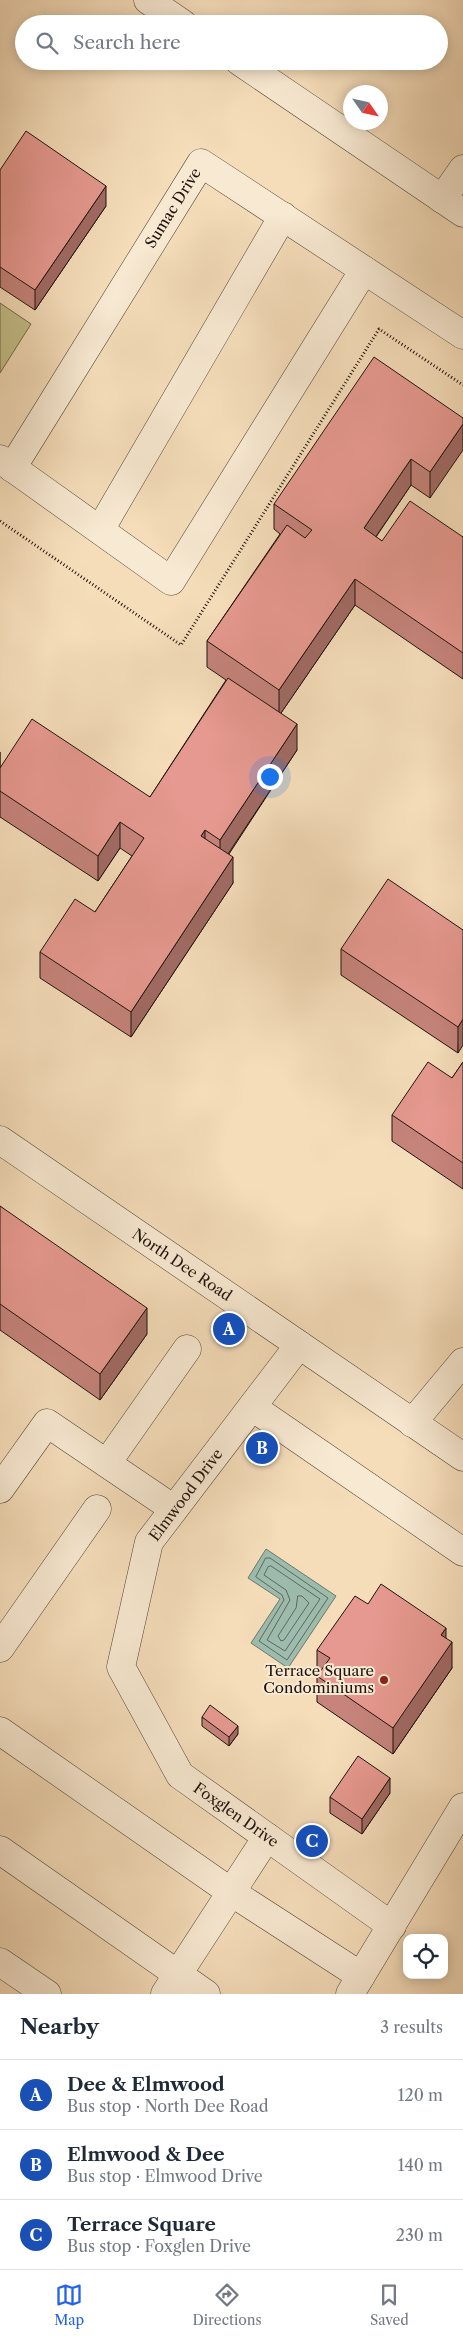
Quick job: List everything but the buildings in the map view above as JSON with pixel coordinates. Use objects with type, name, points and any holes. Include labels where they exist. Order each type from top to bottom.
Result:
[{"type":"street","points":[[148,0],[170,15]]},
{"type":"street","points":[[251,70],[452,206],[463,169]]},
{"type":"street","name":"Sumac Drive","points":[[6,464],[201,163],[463,335]]},
{"type":"street","points":[[100,530],[283,216]]},
{"type":"street","points":[[6,464],[171,581],[364,270]]},
{"type":"street","name":"North Dee Road","points":[[0,1140],[463,1457]]},
{"type":"street","name":"Elmwood Drive","points":[[121,1667],[149,1542],[299,1345]]},
{"type":"street","points":[[107,1463],[187,1349]]},
{"type":"street","points":[[412,1423],[463,1362]]},
{"type":"street","points":[[252,1407],[463,1552]]},
{"type":"street","points":[[0,1489],[47,1423],[174,1509]]},
{"type":"street","points":[[0,1648],[97,1509]]},
{"type":"street","name":"Foxglen Drive","points":[[121,1667],[180,1776],[392,1926]]},
{"type":"street","points":[[0,1730],[231,1892],[356,1985],[463,1807]]},
{"type":"street","points":[[171,1984],[267,1837]]},
{"type":"street","points":[[0,1850],[171,1984],[206,1994]]},
{"type":"street","points":[[0,1962],[47,1994]]},
{"type":"shaded area","points":[[0,303],[31,324],[0,373]]},
{"type":"water","points":[[266,1549],[336,1596],[288,1668],[251,1643],[280,1599],[248,1578]]},
{"type":"place","name":"Dee & Elmwood","points":[[229,1329]]},
{"type":"place","name":"Elmwood & Dee","points":[[262,1448]]},
{"type":"place","name":"Terrace Square Condominiums","points":[[384,1680]]},
{"type":"place","name":"Terrace Square","points":[[312,1841]]}]
